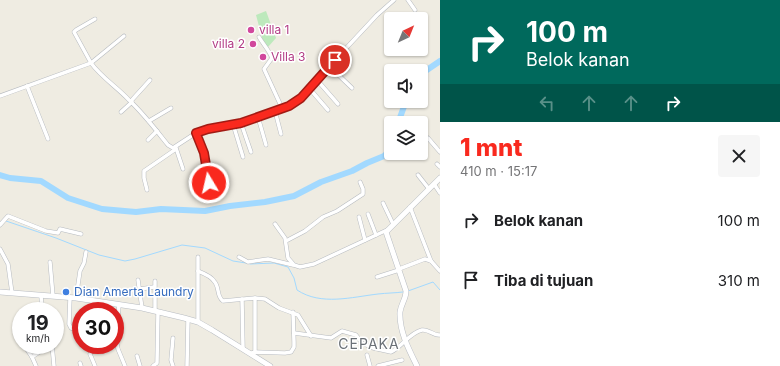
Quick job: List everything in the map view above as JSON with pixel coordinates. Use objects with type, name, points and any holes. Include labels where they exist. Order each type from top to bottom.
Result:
[{"type":"street","points":[[147,190],[144,171],[196,133],[208,129],[241,123],[296,102],[377,15],[394,0]]},
{"type":"street","points":[[408,0],[415,10]]},
{"type":"street","points":[[95,19],[74,32],[91,63],[96,70],[131,102],[149,121],[168,145],[176,148]]},
{"type":"street","points":[[0,96],[91,63],[124,36]]},
{"type":"street","points":[[259,37],[264,46],[268,49],[272,58],[264,69],[282,108]]},
{"type":"street","points":[[329,66],[352,88]]},
{"type":"street","points":[[121,112],[150,80]]},
{"type":"street","points":[[317,80],[338,104]]},
{"type":"street","points":[[27,86],[48,139]]},
{"type":"street","points":[[309,88],[328,110]]},
{"type":"street","points":[[149,121],[171,108]]},
{"type":"street","points":[[275,111],[281,134]]},
{"type":"street","points":[[258,117],[266,145]]},
{"type":"street","points":[[241,123],[251,152]]},
{"type":"street","points":[[233,124],[243,157]]},
{"type":"street","points":[[148,140],[157,132]]},
{"type":"street","points":[[196,133],[204,153],[209,183]]},
{"type":"street","points":[[428,138],[440,152]]},
{"type":"street","points":[[176,148],[183,169]]},
{"type":"street","points":[[418,175],[429,189]]},
{"type":"street","points":[[239,257],[248,262],[268,259],[300,267],[314,264],[386,230],[440,178]]},
{"type":"street","points":[[286,241],[305,231],[323,217],[337,211],[363,194],[363,189],[360,182]]},
{"type":"street","points":[[434,184],[440,193]]},
{"type":"street","points":[[383,203],[393,224]]},
{"type":"street","points":[[410,207],[431,261],[440,271]]},
{"type":"street","points":[[368,214],[376,235]]},
{"type":"street","points":[[0,225],[8,216],[58,233],[60,229],[81,234]]},
{"type":"street","points":[[359,216],[365,240]]},
{"type":"street","points":[[275,224],[284,236],[286,241],[286,254],[294,265]]},
{"type":"street","points":[[386,230],[406,294],[400,312],[403,333],[417,366]]},
{"type":"street","points":[[0,249],[8,264],[12,293]]},
{"type":"street","points":[[72,302],[86,252]]},
{"type":"street","points":[[198,257],[198,322]]},
{"type":"street","points":[[378,277],[425,259],[431,261]]},
{"type":"street","points":[[50,262],[53,296]]},
{"type":"street","points":[[198,271],[214,281],[217,285],[221,300],[255,298],[265,300],[279,308],[293,312],[299,316],[312,336]]},
{"type":"street","points":[[138,280],[142,308]]},
{"type":"street","points":[[155,281],[155,365]]},
{"type":"street","points":[[140,289],[154,287]]},
{"type":"street","points":[[0,292],[73,298],[99,302]]},
{"type":"street","points":[[41,295],[41,302]]},
{"type":"street","points":[[253,353],[255,298]]},
{"type":"street","points":[[242,299],[243,348]]},
{"type":"street","points":[[72,304],[69,324],[72,328]]},
{"type":"street","points":[[124,306],[142,308],[198,322],[253,353],[269,366]]},
{"type":"street","points":[[253,353],[291,352],[294,347],[293,312]]},
{"type":"street","points":[[188,319],[188,366]]},
{"type":"street","points":[[294,333],[331,338],[342,331],[356,335],[362,343],[369,346],[391,352],[413,334],[424,330],[428,330],[438,336],[440,335]]},
{"type":"street","points":[[173,338],[171,360],[173,366]]},
{"type":"street","points":[[30,354],[36,366]]},
{"type":"street","points":[[32,357],[36,354]]},
{"type":"street","points":[[52,354],[54,366]]},
{"type":"street","points":[[90,354],[95,366]]},
{"type":"street","points":[[120,354],[125,366]]},
{"type":"street","points":[[367,355],[370,366]]},
{"type":"street","points":[[137,356],[140,366]]},
{"type":"street","points":[[378,366],[402,360]]},
{"type":"green space","points":[[266,11],[276,38],[268,47],[264,45],[256,15]]},
{"type":"waterway","points":[[428,69],[440,61]]},
{"type":"waterway","points":[[401,116],[403,108]]},
{"type":"waterway","points":[[0,175],[10,178],[41,181],[68,198],[102,209],[136,212],[161,209],[205,211],[294,196],[321,182],[352,171],[384,156]]},
{"type":"waterway","points":[[6,221],[56,238],[99,255],[125,261],[182,245],[205,248],[233,261],[246,263]]},
{"type":"waterway","points":[[250,264],[274,263],[288,267],[294,278],[297,290],[316,298],[337,299],[403,292]]},
{"type":"waterway","points":[[408,291],[433,282],[440,290]]},
{"type":"place","name":"villa 1","points":[[251,30]]},
{"type":"place","name":"villa 2","points":[[253,44]]},
{"type":"place","name":"Villa 3","points":[[263,57]]},
{"type":"place","name":"Dian Amerta Laundry","points":[[66,292]]},
{"type":"district","name":"CEPAKA","points":[[369,344]]},
{"type":"route","points":[[209,183],[204,153],[196,133],[208,129],[241,123],[289,106],[301,98],[325,69],[335,60]]}]
